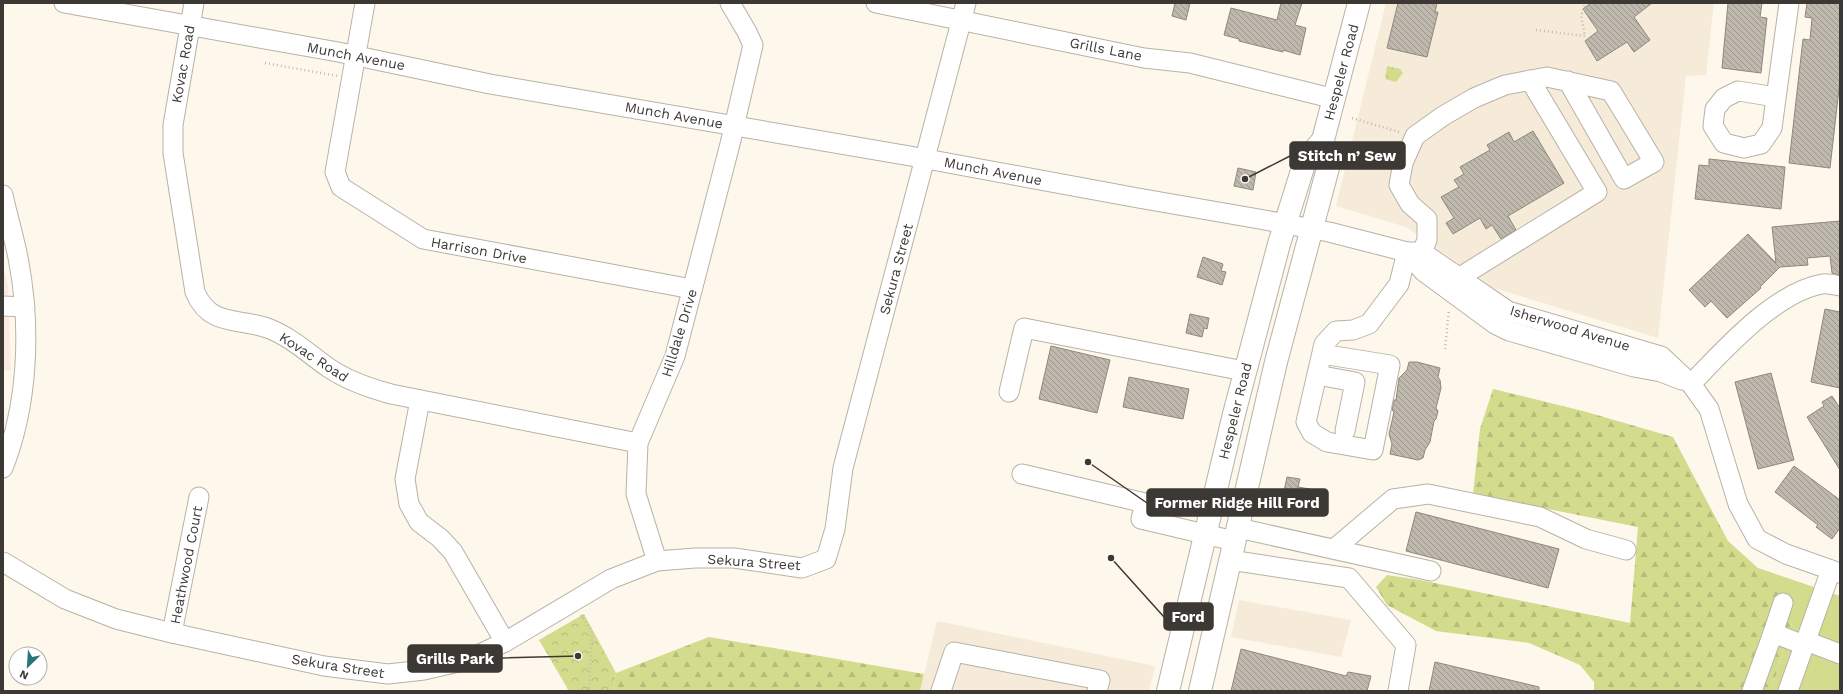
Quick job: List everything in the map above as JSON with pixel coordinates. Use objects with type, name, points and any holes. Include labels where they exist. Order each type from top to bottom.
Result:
[{"type":"main road","name":"Hespeler Road","points":[[1200,691],[1276,362],[1328,168],[1324,140],[1359,3]]},
{"type":"main road","name":"Hespeler Road","points":[[1168,691],[1244,371],[1285,224],[1305,162],[1324,140]]},
{"type":"street","name":"Munch Avenue","points":[[64,3],[355,55],[490,84],[925,158],[1285,224]]},
{"type":"street","name":"Kovac Road","points":[[194,3],[173,125],[173,153],[195,292],[200,303],[209,313],[220,318],[269,329],[291,340],[330,369],[364,387],[420,400],[638,443]]},
{"type":"street","name":"Harrison Drive","points":[[365,3],[335,172],[341,187],[423,239],[692,289]]},
{"type":"street","name":"Hilldale Drive","points":[[657,561],[636,494],[638,443],[675,356],[753,45],[748,32],[730,3]]},
{"type":"street","name":"Grills Lane","points":[[876,3],[964,11],[1144,58],[1190,63],[1335,99]]},
{"type":"street","points":[[1776,96],[1789,3]]},
{"type":"street","name":"Sekura Street","points":[[3,562],[65,599],[116,618],[172,633],[324,666],[388,674],[424,670],[467,660],[505,642],[611,579],[657,561],[695,558],[734,558],[802,568],[826,559],[835,528],[843,468],[964,11]]},
{"type":"street","points":[[1322,354],[1390,365],[1374,450],[1327,442],[1312,433],[1306,422],[1324,344],[1336,331],[1353,330],[1369,324],[1399,284],[1415,252],[1427,240],[1427,220],[1410,204],[1399,185],[1403,163],[1415,136],[1443,116],[1474,98],[1505,85],[1547,77],[1568,81],[1611,91],[1654,162],[1624,179],[1568,81]]},
{"type":"street","points":[[1460,277],[1597,192],[1530,80]]},
{"type":"street","points":[[3,195],[19,262],[25,306],[25,364],[20,404],[8,454],[3,468]]},
{"type":"street","name":"Isherwood Avenue","points":[[1285,224],[1415,252],[1460,277],[1508,311],[1661,356],[1690,384],[1709,409],[1738,504],[1757,539],[1786,554],[1835,572]]},
{"type":"street","name":"Isherwood Avenue","points":[[1415,252],[1423,271],[1495,324],[1509,331],[1634,367],[1661,372],[1690,384]]},
{"type":"street","points":[[1690,384],[1729,344],[1771,308],[1803,290],[1823,283],[1840,286]]},
{"type":"street","points":[[3,306],[25,306]]},
{"type":"street","points":[[1009,392],[1024,328],[1244,371]]},
{"type":"street","points":[[1318,375],[1355,382],[1345,431]]},
{"type":"street","points":[[420,400],[404,479],[409,504],[419,522],[440,538],[453,552],[505,642]]},
{"type":"street","points":[[1022,474],[1145,503],[1141,519],[1234,543],[1349,578],[1406,645],[1398,691]]},
{"type":"street","points":[[1334,549],[1393,499],[1428,494],[1540,517],[1586,539],[1626,550]]},
{"type":"street","name":"Heathwood Court","points":[[172,633],[199,497]]},
{"type":"street","points":[[1234,543],[1334,549],[1431,571]]},
{"type":"street","points":[[1788,691],[1805,643],[1835,572]]},
{"type":"street","points":[[1752,691],[1783,603]]},
{"type":"street","points":[[1773,633],[1840,654]]},
{"type":"street","points":[[941,691],[954,652],[1100,680],[1097,691]]},
{"type":"path","points":[[1536,30],[1585,36],[1581,16],[1585,3]]},
{"type":"path","points":[[265,63],[338,76]]},
{"type":"path","points":[[334,75],[335,71]]},
{"type":"path","points":[[1352,118],[1415,136]]},
{"type":"path","points":[[1445,350],[1450,304]]},
{"type":"path","points":[[581,615],[592,631],[589,691]]},
{"type":"shaded area","points":[[1386,3],[1714,3],[1706,75],[1686,76],[1658,338],[1494,288],[1406,227],[1336,206]]},
{"type":"shaded area","points":[[3,266],[8,286],[11,371],[3,370]]},
{"type":"shaded area","points":[[1239,600],[1351,620],[1341,657],[1231,637]]},
{"type":"shaded area","points":[[937,621],[1155,666],[1149,691],[920,691]]},
{"type":"green space","points":[[1387,66],[1400,69],[1403,73],[1396,82],[1385,79]]},
{"type":"green space","points":[[1493,389],[1583,411],[1673,437],[1728,541],[1780,588],[1792,622],[1771,691],[1594,691],[1594,682],[1580,665],[1529,643],[1436,631],[1387,605],[1376,587],[1387,575],[1420,580],[1630,623],[1638,527],[1473,494],[1480,429]]},
{"type":"green space","points":[[1758,568],[1840,596],[1840,691],[1771,691],[1792,622]]},
{"type":"green space","points":[[584,614],[616,673],[613,691],[569,691],[539,640]]},
{"type":"green space","points":[[709,637],[924,674],[920,691],[613,691],[616,673]]},
{"type":"building","points":[[1175,3],[1190,3],[1186,20],[1172,16]]},
{"type":"building","points":[[1281,3],[1302,3],[1295,25],[1306,28],[1300,55],[1239,41],[1239,39],[1224,35],[1231,8],[1277,20]]},
{"type":"building","points":[[1398,3],[1437,3],[1435,12],[1438,12],[1427,57],[1387,48]]},
{"type":"building","points":[[1591,3],[1652,3],[1634,17],[1650,40],[1634,52],[1627,42],[1597,61],[1585,41],[1598,31],[1583,9]]},
{"type":"building","points":[[1728,3],[1762,3],[1760,17],[1767,18],[1761,73],[1722,68]]},
{"type":"building","points":[[1807,3],[1840,3],[1840,80],[1830,168],[1789,163],[1803,39],[1810,40],[1812,18],[1805,17]]},
{"type":"building","points":[[1533,131],[1564,183],[1508,216],[1516,230],[1501,239],[1492,225],[1486,229],[1480,218],[1453,234],[1446,223],[1454,218],[1441,197],[1459,187],[1454,180],[1464,174],[1460,167],[1490,150],[1487,145],[1509,132],[1514,142]]},
{"type":"building","points":[[1709,159],[1785,167],[1781,209],[1695,199],[1699,165],[1709,166]]},
{"type":"building","points":[[1238,168],[1256,172],[1253,190],[1234,186]]},
{"type":"building","points":[[1840,221],[1840,275],[1832,273],[1830,256],[1807,258],[1808,265],[1780,267],[1760,287],[1761,288],[1727,318],[1711,301],[1705,307],[1689,290],[1748,234],[1776,263],[1772,227]]},
{"type":"building","points":[[1203,257],[1223,264],[1221,271],[1226,272],[1222,285],[1197,277]]},
{"type":"building","points":[[1825,309],[1840,312],[1840,388],[1811,382]]},
{"type":"building","points":[[1190,314],[1209,318],[1207,329],[1204,328],[1202,337],[1186,333]]},
{"type":"building","points":[[1051,346],[1110,360],[1097,413],[1039,399]]},
{"type":"building","points":[[1409,362],[1417,362],[1440,368],[1438,377],[1441,388],[1436,408],[1438,411],[1434,421],[1430,442],[1425,450],[1423,458],[1418,460],[1390,454],[1392,444],[1389,434],[1394,412],[1392,410],[1394,400],[1396,400],[1399,378],[1407,370]]},
{"type":"building","points":[[1771,373],[1794,460],[1758,469],[1735,382]]},
{"type":"building","points":[[1129,377],[1189,389],[1183,419],[1123,407]]},
{"type":"building","points":[[1832,396],[1840,408],[1840,470],[1807,417],[1824,406],[1822,402]]},
{"type":"building","points":[[1794,466],[1840,500],[1840,528],[1832,539],[1816,527],[1818,525],[1775,492]]},
{"type":"building","points":[[1287,477],[1300,479],[1298,487],[1310,489],[1305,512],[1275,505],[1278,490],[1284,491]]},
{"type":"building","points":[[1416,512],[1559,549],[1548,588],[1406,551]]},
{"type":"building","points":[[1241,649],[1346,676],[1348,672],[1371,676],[1367,691],[1231,691]]},
{"type":"building","points":[[1435,662],[1539,687],[1539,691],[1429,691]]},
{"type":"place","name":"Stitch n’ Sew","points":[[1245,179]]},
{"type":"place","name":"Former Ridge Hill Ford","points":[[1088,462]]},
{"type":"place","name":"Ford","points":[[1111,558]]},
{"type":"place","name":"Grills Park","points":[[578,656]]}]
